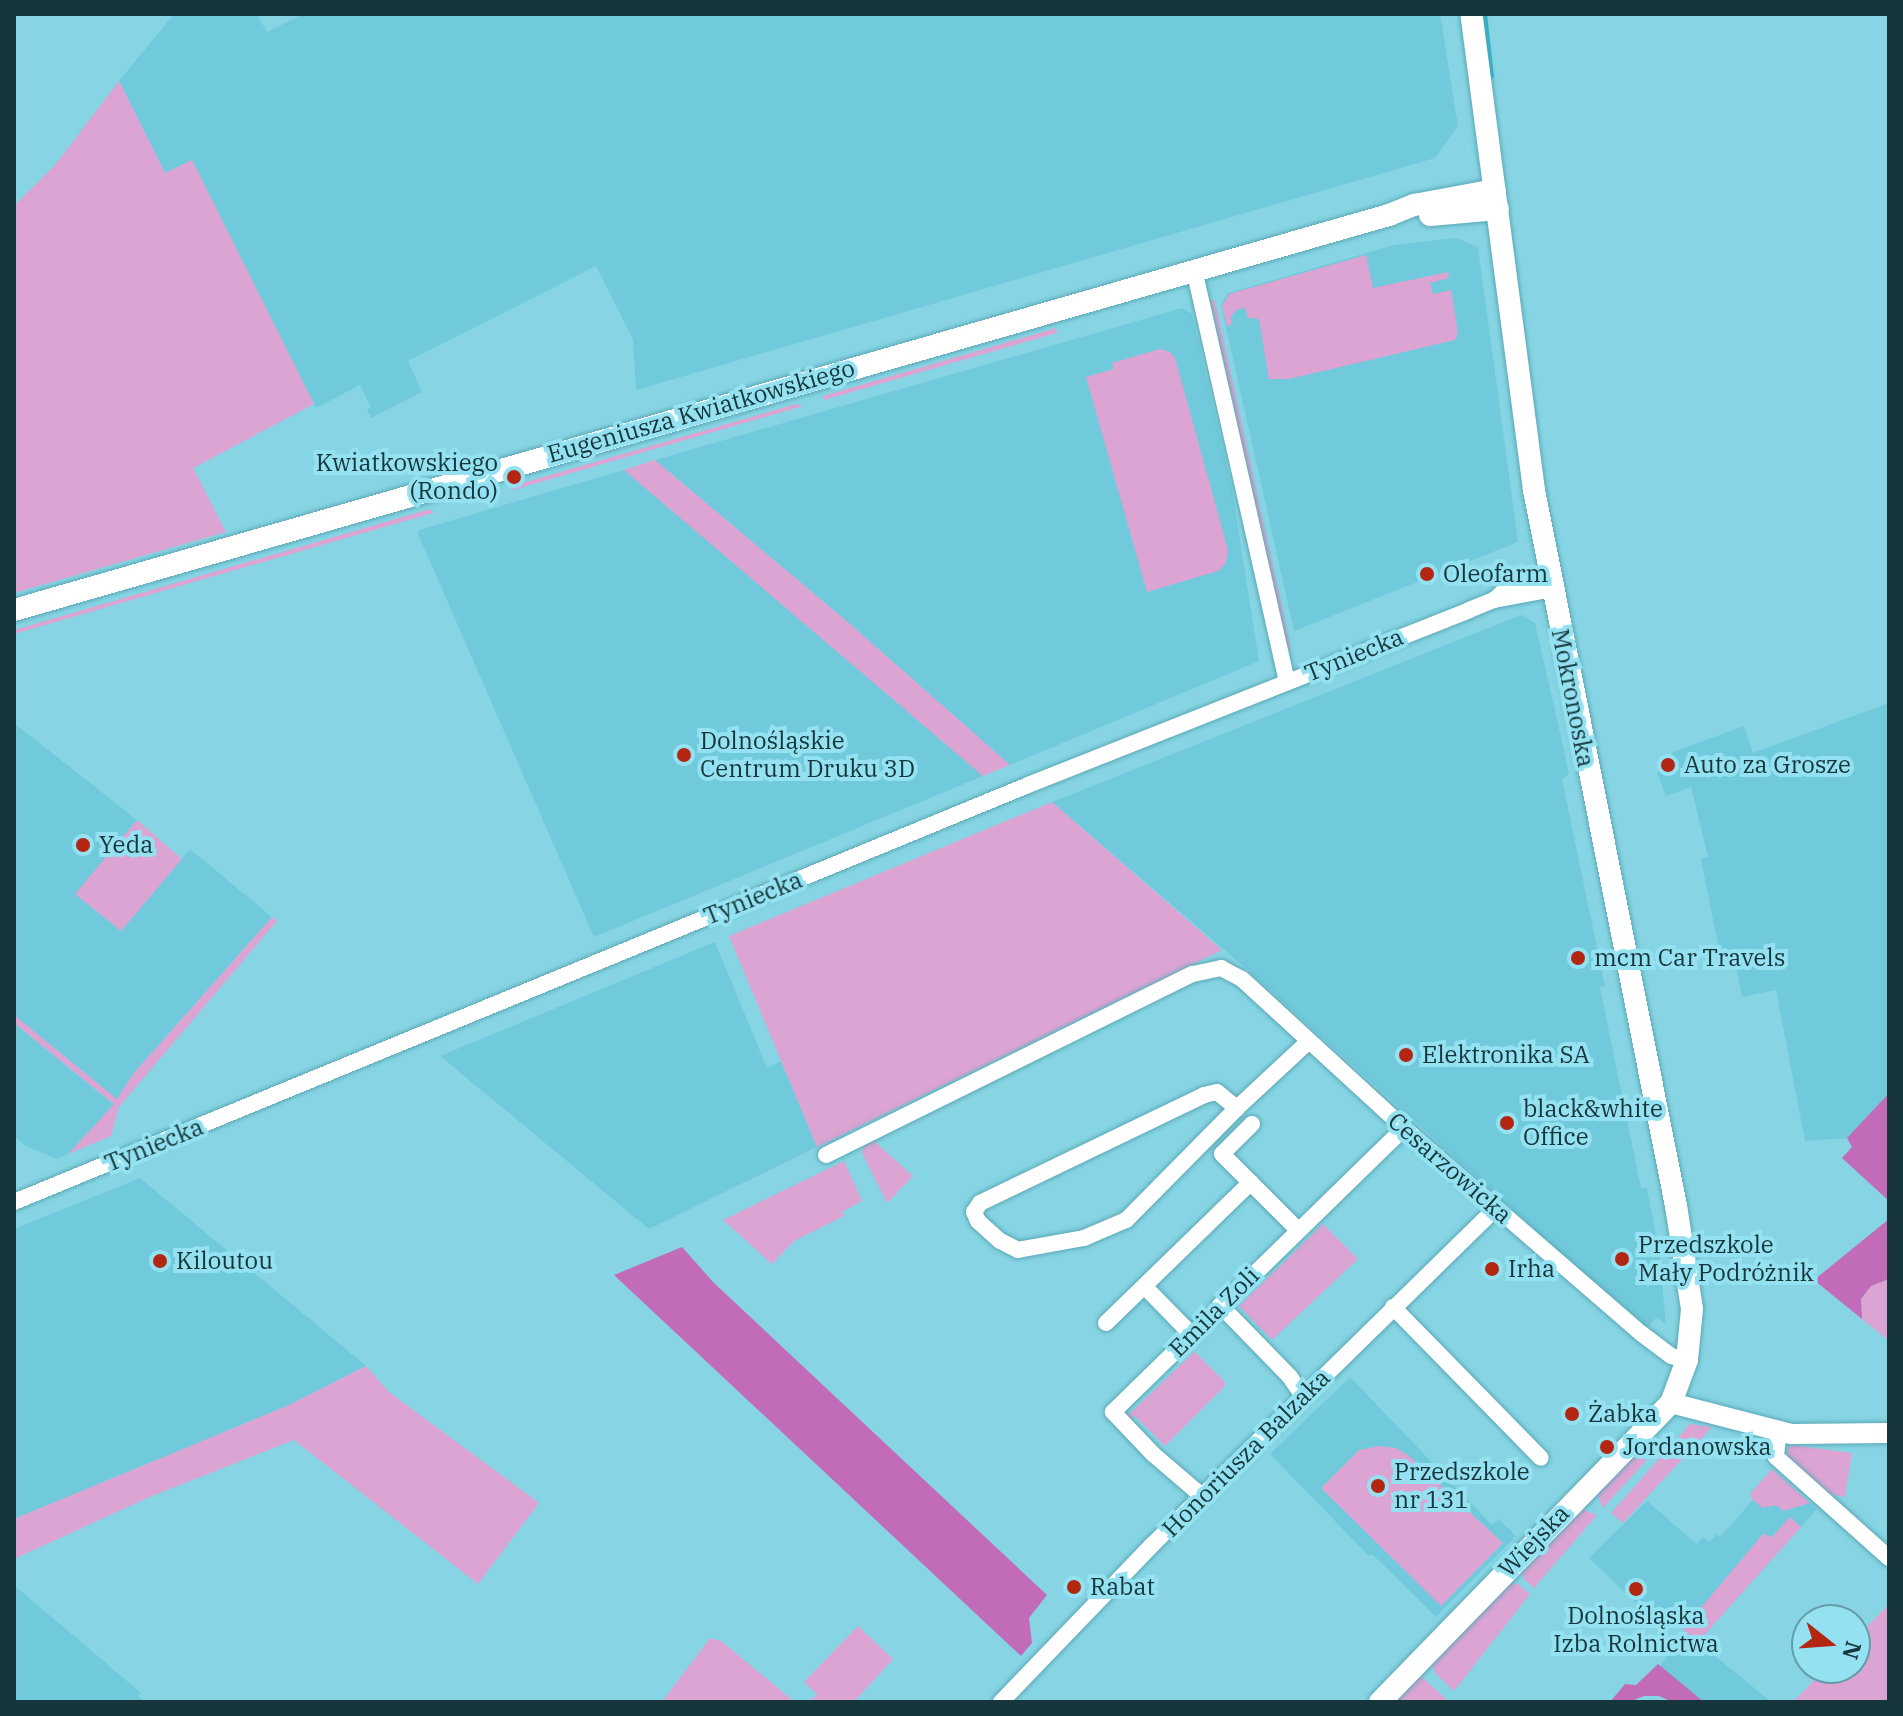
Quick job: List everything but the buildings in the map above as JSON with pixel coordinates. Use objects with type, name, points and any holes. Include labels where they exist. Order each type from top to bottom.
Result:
[{"type":"main road","name":"Mokronoska","points":[[1471,14],[1520,396],[1551,580],[1690,1284],[1692,1309],[1684,1369]]},
{"type":"main road","name":"Eugeniusza Kwiatkowskiego","points":[[14,610],[1194,269],[1389,215],[1412,217],[1497,199]]},
{"type":"main road","name":"Wiejska","points":[[1380,1702],[1671,1403],[1684,1369]]},
{"type":"street","points":[[1194,269],[1287,682]]},
{"type":"street","name":"Tyniecka","points":[[14,1202],[1000,796],[1494,600],[1510,585],[1551,580]]},
{"type":"street","name":"Cesarzowicka","points":[[826,1155],[1193,974],[1210,967],[1221,968],[1242,979],[1495,1209],[1684,1369]]},
{"type":"street","points":[[1237,1108],[1217,1092],[1204,1095],[980,1203],[974,1212],[978,1221],[1000,1241],[1018,1250],[1084,1238],[1126,1220],[1237,1108],[1308,1042]]},
{"type":"street","points":[[1252,1124],[1222,1154],[1298,1230]]},
{"type":"street","name":"Emila Zoli","points":[[1202,1496],[1153,1454],[1113,1412],[1404,1128]]},
{"type":"street","points":[[1106,1323],[1251,1182]]},
{"type":"street","name":"Honoriusza Balzaka","points":[[1001,1702],[1202,1496],[1495,1209]]},
{"type":"street","points":[[1145,1287],[1191,1334]]},
{"type":"street","points":[[1220,1305],[1290,1377],[1303,1396]]},
{"type":"street","points":[[1393,1307],[1541,1458]]},
{"type":"street","points":[[1671,1403],[1779,1431],[1812,1436],[1889,1433]]},
{"type":"street","points":[[1779,1431],[1776,1457],[1889,1558]]},
{"type":"shaded area","points":[[174,14],[257,14],[267,32],[303,14],[1440,14],[1458,126],[1435,158],[636,390],[633,339],[596,266],[408,361],[422,392],[371,418],[367,410],[371,407],[360,385],[316,408],[192,160],[165,173],[119,81]]},
{"type":"shaded area","points":[[119,81],[165,173],[192,160],[314,404],[193,468],[226,532],[14,593],[14,206],[55,165]]},
{"type":"shaded area","name":"Oleofarm","points":[[1456,238],[1478,247],[1518,542],[1294,631],[1221,305],[1228,293],[1394,245]]},
{"type":"shaded area","points":[[1366,255],[1373,288],[1448,272],[1449,278],[1430,283],[1433,294],[1451,290],[1458,333],[1455,340],[1289,379],[1269,379],[1259,319],[1248,318],[1245,308],[1236,310],[1231,317],[1232,324],[1227,326],[1222,306],[1229,294]]},
{"type":"shaded area","points":[[1210,299],[1215,301],[1291,649],[1288,651]]},
{"type":"shaded area","points":[[1182,308],[1192,314],[1232,489],[1259,661],[1010,765],[850,624],[655,460]]},
{"type":"shaded area","points":[[1056,328],[1057,333],[824,400],[823,396]]},
{"type":"shaded area","points":[[1160,349],[1170,352],[1175,358],[1228,550],[1226,563],[1218,571],[1147,592],[1086,377],[1114,369],[1112,363]]},
{"type":"shaded area","points":[[796,404],[803,406],[513,490],[512,486]]},
{"type":"shaded area","points":[[655,460],[850,624],[1010,765],[983,776],[624,470]]},
{"type":"shaded area","points":[[624,470],[983,776],[594,937],[418,534],[419,530]]},
{"type":"shaded area","points":[[430,509],[433,513],[14,634],[14,630]]},
{"type":"shaded area","points":[[1521,615],[1535,623],[1569,774],[1562,779],[1605,986],[1600,988],[1641,1188],[1647,1188],[1659,1252],[1666,1324],[1657,1317],[1645,1329],[1242,965],[1052,802]]},
{"type":"shaded area","points":[[1889,703],[1889,1093],[1847,1138],[1805,1141],[1776,990],[1742,997],[1736,965],[1718,944],[1701,859],[1708,857],[1691,787],[1666,796],[1657,773],[1673,752],[1744,726],[1753,753]]},
{"type":"shaded area","points":[[14,723],[137,820],[76,894],[121,931],[190,849],[272,917],[133,1074],[117,1099],[14,1015]]},
{"type":"shaded area","points":[[1052,802],[1222,950],[817,1147],[729,936]]},
{"type":"shaded area","points":[[137,820],[182,859],[121,931],[75,894]]},
{"type":"shaded area","points":[[272,917],[277,921],[119,1107],[111,1136],[68,1154],[114,1104],[14,1023],[14,1015],[117,1099],[133,1074]]},
{"type":"shaded area","points":[[715,942],[767,1068],[781,1061],[817,1147],[649,1229],[440,1056]]},
{"type":"shaded area","points":[[14,1023],[114,1105],[68,1154],[57,1159],[26,1146],[14,1136]]},
{"type":"shaded area","points":[[1889,1093],[1889,1201],[1842,1158],[1852,1147],[1847,1138]]},
{"type":"shaded area","points":[[874,1141],[913,1176],[887,1203],[862,1153],[864,1146]]},
{"type":"shaded area","points":[[844,1161],[862,1201],[842,1212],[844,1216],[794,1241],[772,1264],[723,1220]]},
{"type":"shaded area","points":[[140,1178],[366,1366],[289,1405],[14,1519],[14,1229]]},
{"type":"shaded area","points":[[1889,1219],[1889,1279],[1871,1286],[1861,1299],[1862,1319],[1814,1280]]},
{"type":"shaded area","points":[[1323,1224],[1358,1259],[1272,1340],[1239,1306]]},
{"type":"shaded area","points":[[682,1247],[714,1283],[1047,1595],[1029,1618],[1032,1643],[1021,1656],[614,1275]]},
{"type":"shaded area","points":[[1889,1279],[1889,1341],[1862,1319],[1861,1299],[1871,1286]]},
{"type":"shaded area","points":[[1188,1345],[1225,1382],[1225,1386],[1165,1446],[1135,1416],[1128,1422],[1125,1418],[1194,1352]]},
{"type":"shaded area","points":[[366,1366],[389,1392],[539,1503],[478,1584],[294,1440],[152,1496],[14,1559],[14,1519],[289,1405]]},
{"type":"shaded area","name":"Przedszkole nr 131","points":[[1350,1377],[1492,1525],[1499,1519],[1516,1536],[1436,1617],[1372,1554],[1369,1556],[1270,1454]]},
{"type":"shaded area","points":[[1690,1424],[1712,1427],[1623,1523],[1611,1513]]},
{"type":"shaded area","points":[[1640,1443],[1646,1449],[1646,1461],[1603,1508],[1596,1492]]},
{"type":"shaded area","points":[[1792,1445],[1852,1453],[1845,1497],[1830,1494],[1787,1456],[1788,1448]]},
{"type":"shaded area","points":[[1379,1446],[1396,1448],[1408,1455],[1503,1543],[1441,1606],[1321,1488],[1359,1450]]},
{"type":"shaded area","points":[[1772,1469],[1817,1509],[1698,1642],[1769,1700],[1704,1702],[1660,1666],[1686,1631],[1667,1616],[1658,1624],[1589,1558],[1647,1501],[1697,1544],[1703,1537],[1710,1542],[1717,1534],[1720,1537],[1754,1499],[1750,1494]]},
{"type":"shaded area","points":[[1772,1469],[1810,1503],[1783,1511],[1776,1505],[1763,1508],[1753,1500],[1750,1494]]},
{"type":"shaded area","points":[[1581,1509],[1597,1515],[1534,1588],[1524,1579],[1521,1570]]},
{"type":"shaded area","points":[[1790,1517],[1801,1527],[1697,1643],[1683,1629],[1763,1534],[1772,1537]]},
{"type":"shaded area","points":[[1507,1583],[1518,1584],[1530,1594],[1454,1691],[1436,1674],[1430,1662]]},
{"type":"shaded area","points":[[14,1585],[141,1693],[138,1696],[145,1702],[14,1702]]},
{"type":"shaded area","points":[[1889,1604],[1889,1702],[1793,1702],[1810,1684],[1871,1684],[1871,1623]]},
{"type":"shaded area","points":[[858,1626],[893,1659],[854,1702],[810,1702],[817,1694],[804,1682]]},
{"type":"shaded area","points":[[710,1638],[721,1641],[795,1702],[662,1702]]},
{"type":"shaded area","points":[[1658,1664],[1704,1702],[1673,1702],[1659,1696],[1644,1696],[1629,1702],[1610,1702],[1625,1684],[1636,1685]]},
{"type":"shaded area","points":[[1420,1675],[1446,1699],[1444,1702],[1392,1702]]},
{"type":"waterway","points":[[1485,14],[1492,77]]},
{"type":"place","name":"Kwiatkowskiego (Rondo)","points":[[514,477]]},
{"type":"place","name":"Oleofarm","points":[[1427,574]]},
{"type":"place","name":"Dolnośląskie Centrum Druku 3D","points":[[684,755]]},
{"type":"place","name":"Auto za Grosze","points":[[1668,765]]},
{"type":"place","name":"Yeda","points":[[83,845]]},
{"type":"place","name":"mcm Car Travels","points":[[1578,958]]},
{"type":"place","name":"Elektronika SA","points":[[1406,1055]]},
{"type":"place","name":"black&white Office","points":[[1507,1123]]},
{"type":"place","name":"Przedszkole Mały Podróżnik","points":[[1622,1259]]},
{"type":"place","name":"Kiloutou","points":[[160,1261]]},
{"type":"place","name":"Irha","points":[[1492,1269]]},
{"type":"place","name":"Żabka","points":[[1572,1414]]},
{"type":"place","name":"Jordanowska","points":[[1607,1447]]},
{"type":"place","name":"Przedszkole nr 131","points":[[1378,1486]]},
{"type":"place","name":"Rabat","points":[[1074,1587]]},
{"type":"place","name":"Dolnośląska Izba Rolnictwa","points":[[1636,1589]]}]
